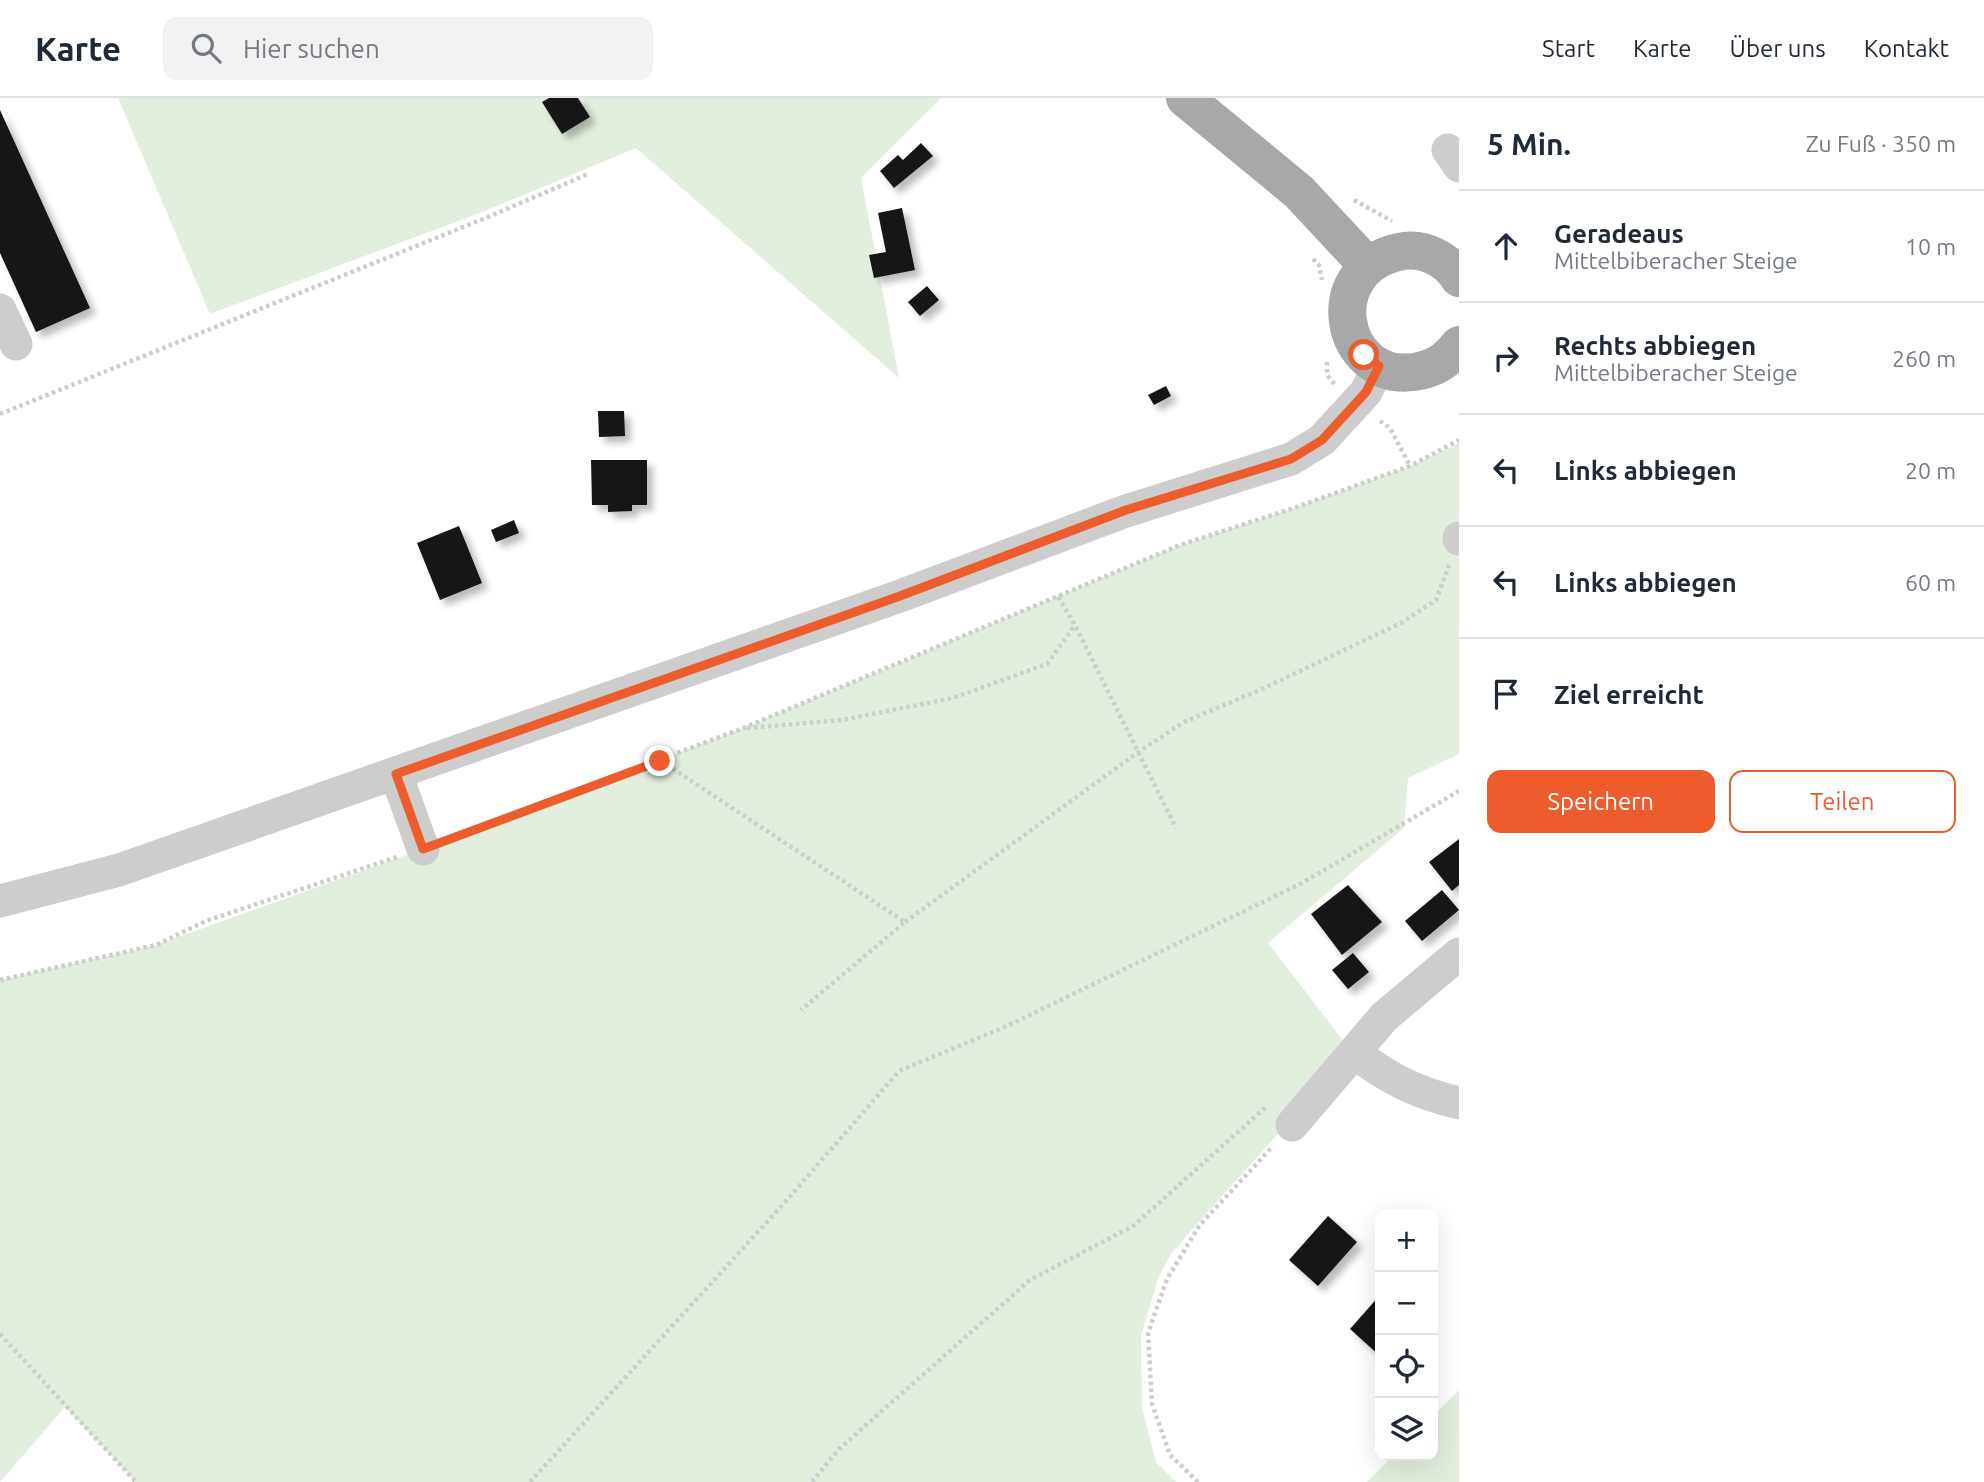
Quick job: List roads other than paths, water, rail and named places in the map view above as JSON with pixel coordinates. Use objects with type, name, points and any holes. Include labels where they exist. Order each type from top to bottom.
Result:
[{"type":"main road","points":[[1185,98],[1299,192],[1367,265]]},
{"type":"main road","points":[[1459,278],[1454,270],[1434,255],[1411,250],[1388,254],[1367,265],[1354,282],[1347,302],[1348,323],[1353,340],[1364,355],[1379,366],[1403,373],[1428,370],[1450,358],[1459,345]]},
{"type":"street","points":[[0,310],[16,344]]},
{"type":"street","points":[[0,901],[119,870],[900,596],[1126,510],[1291,459],[1322,440],[1366,392],[1379,366]]},
{"type":"street","points":[[396,774],[423,849]]},
{"type":"street","points":[[1280,1115],[1355,1053],[1384,1017],[1459,954]]},
{"type":"street","points":[[1355,1053],[1384,1075],[1427,1096],[1459,1102]]}]
